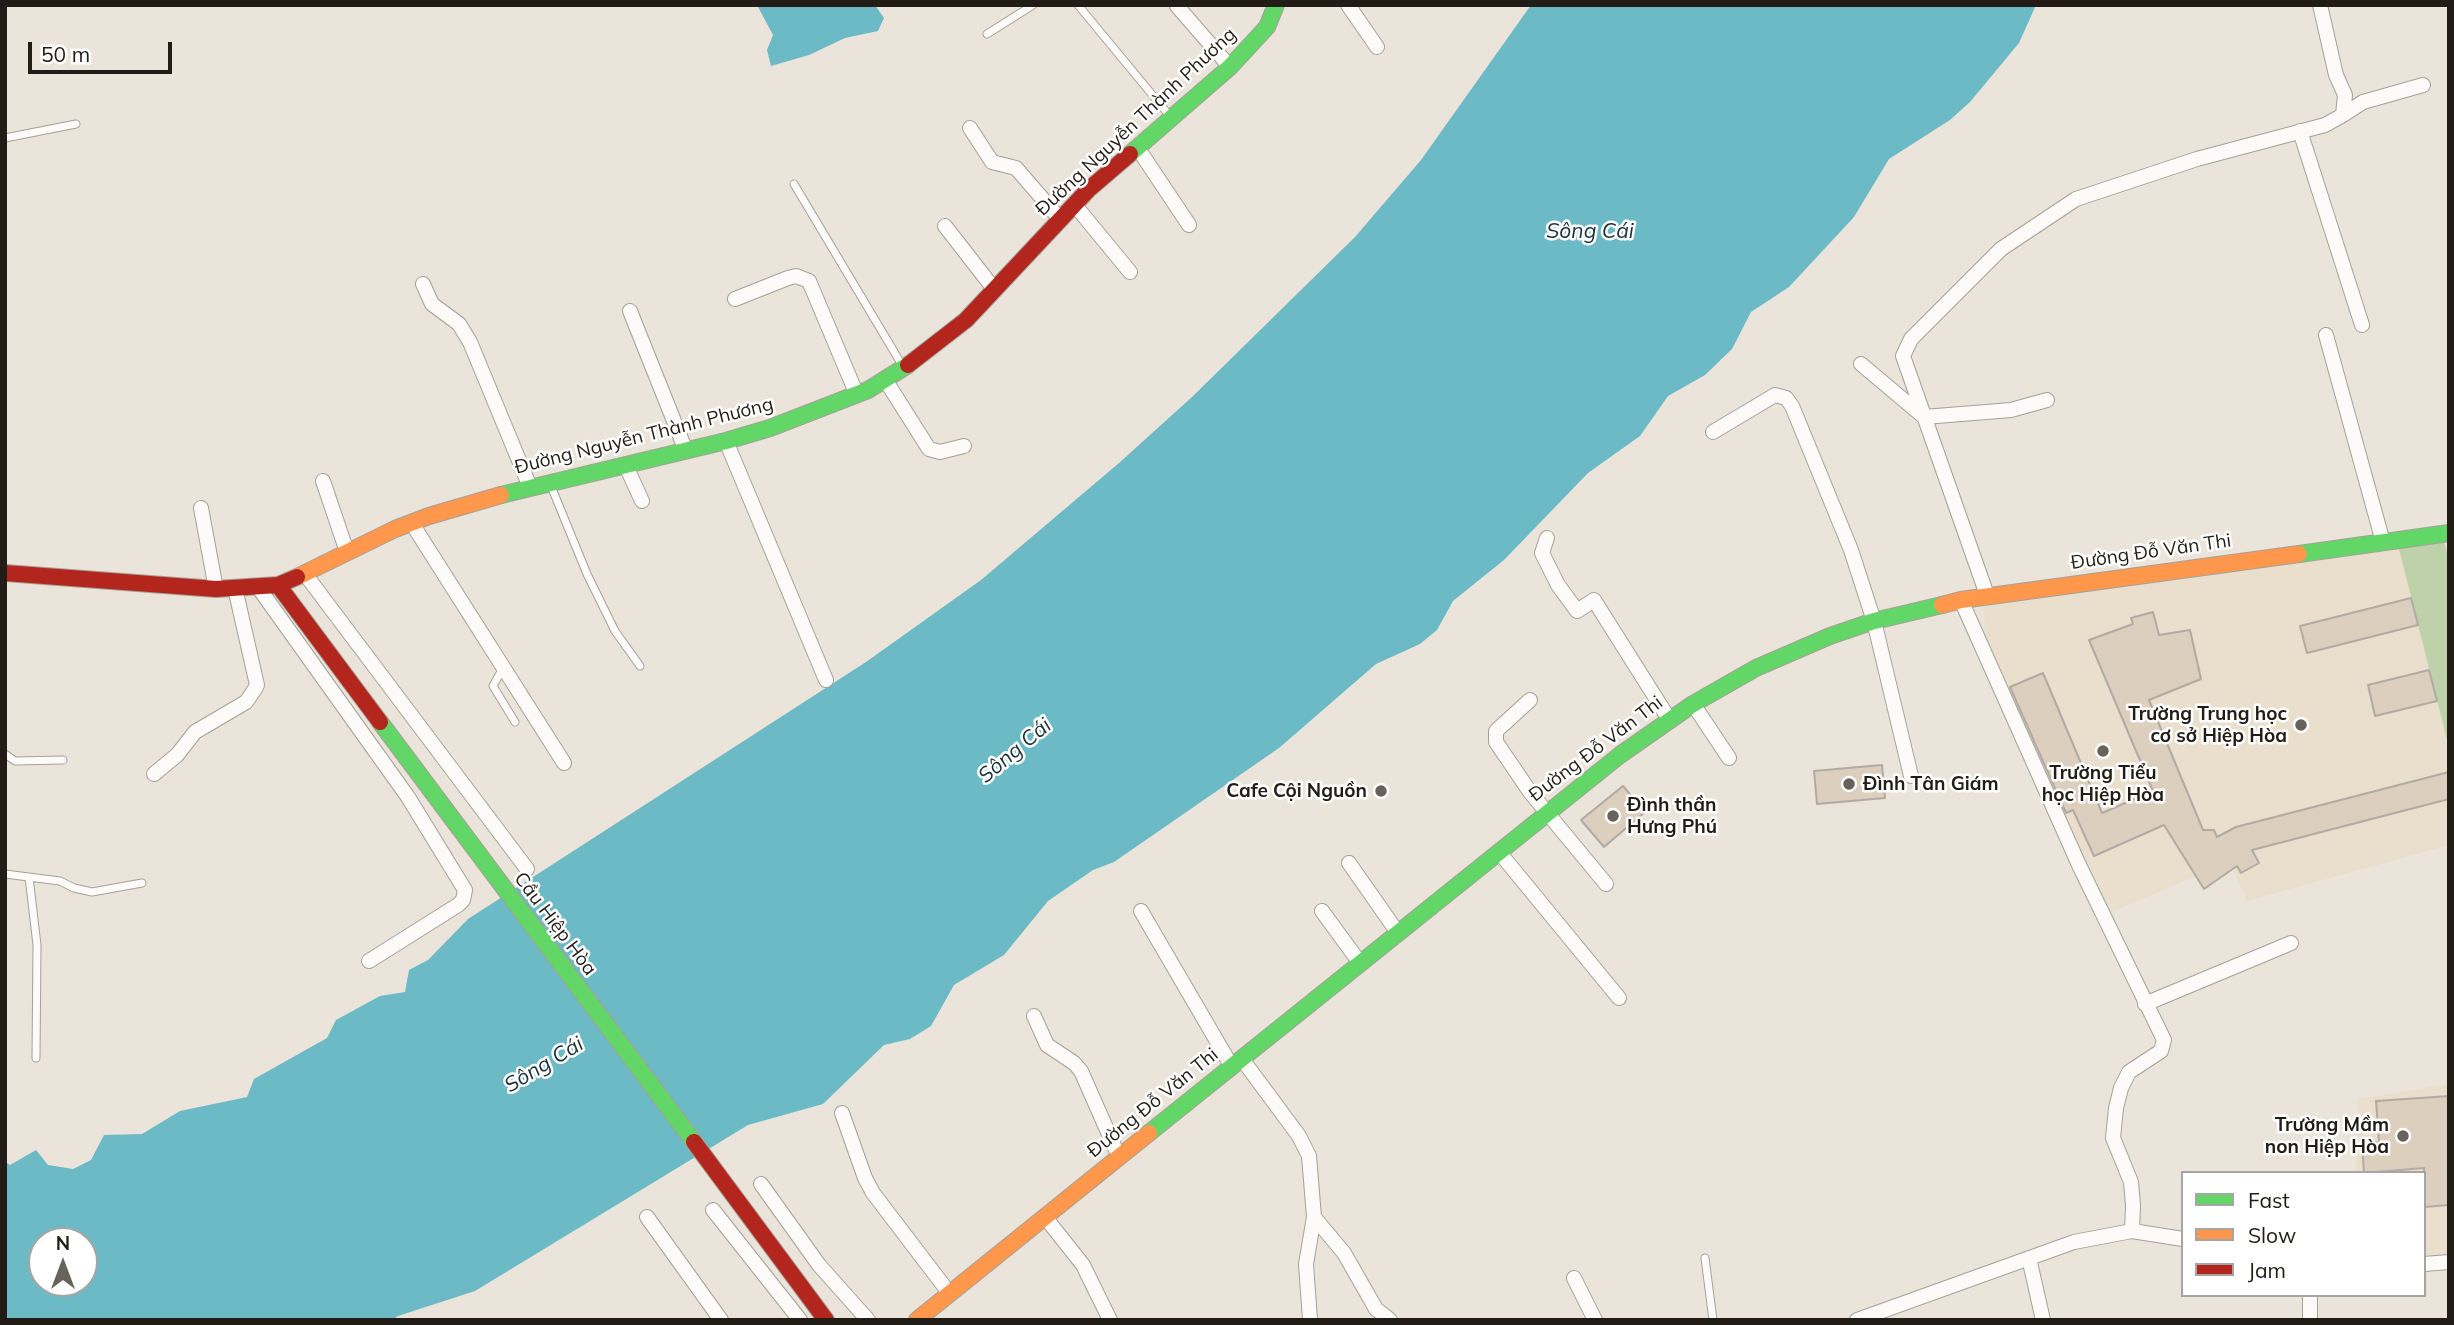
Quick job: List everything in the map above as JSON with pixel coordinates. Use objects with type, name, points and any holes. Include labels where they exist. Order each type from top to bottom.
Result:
[{"type":"main road","name":"Đường Nguyễn Thành Phương","points":[[5,573],[216,589],[278,585],[411,522],[530,486],[726,441],[770,428],[857,395],[904,369],[958,327],[1074,204],[1230,67],[1267,27],[1276,5]]},
{"type":"main road","name":"Đường Đỗ Văn Thi","points":[[917,1320],[1620,755],[1669,719],[1732,681],[1792,651],[1874,621],[1961,600],[2449,533]]},
{"type":"main road","name":"Cầu Hiệp Hòa","points":[[278,585],[826,1320]]},
{"type":"street","points":[[1348,5],[1377,47]]},
{"type":"street","points":[[2320,5],[2336,75],[2345,95],[2343,115]]},
{"type":"street","points":[[1177,6],[1230,67]]},
{"type":"street","points":[[1987,595],[1903,356],[1911,339],[2001,248],[2076,199],[2197,159],[2325,125],[2363,102],[2423,85]]},
{"type":"street","points":[[970,128],[992,162],[1016,168],[1060,219]]},
{"type":"street","points":[[2300,131],[2362,325]]},
{"type":"street","points":[[1137,147],[1189,225]]},
{"type":"street","points":[[1074,204],[1130,272]]},
{"type":"street","points":[[945,226],[994,289]]},
{"type":"street","points":[[735,299],[796,276],[809,281],[857,395]]},
{"type":"street","points":[[423,284],[432,304],[459,324],[470,342],[530,486]]},
{"type":"street","points":[[629,311],[686,451]]},
{"type":"street","points":[[2326,335],[2383,542]]},
{"type":"street","points":[[1861,364],[1924,417],[2011,410],[2047,400]]},
{"type":"street","points":[[886,381],[929,449],[940,452],[964,446]]},
{"type":"street","points":[[1713,432],[1776,395],[1786,398],[1797,416],[1852,550],[1874,621],[1911,776]]},
{"type":"street","points":[[726,441],[826,680]]},
{"type":"street","points":[[626,466],[642,501]]},
{"type":"street","points":[[323,481],[347,552]]},
{"type":"street","points":[[201,508],[216,589]]},
{"type":"street","points":[[411,522],[565,763]]},
{"type":"street","points":[[1547,538],[1542,553],[1558,585],[1577,611],[1594,600],[1669,719]]},
{"type":"street","points":[[305,574],[527,869]]},
{"type":"street","points":[[258,587],[408,797],[465,890],[463,900],[458,905],[369,961]]},
{"type":"street","points":[[153,774],[177,755],[195,732],[246,702],[256,689],[235,588]]},
{"type":"street","points":[[1961,600],[2079,865],[2144,1004],[2164,1040],[2161,1051],[2129,1072],[2121,1087],[2116,1108],[2113,1138],[2131,1182],[2132,1231]]},
{"type":"street","points":[[1530,701],[1496,731],[1496,742],[1530,792],[1606,884]]},
{"type":"street","points":[[1693,704],[1728,758]]},
{"type":"street","points":[[1499,852],[1619,998]]},
{"type":"street","points":[[1349,863],[1398,933]]},
{"type":"street","points":[[1141,911],[1237,1063],[1306,1148],[1311,1164],[1314,1217],[1306,1264],[1310,1320]]},
{"type":"street","points":[[1322,911],[1360,963]]},
{"type":"street","points":[[2144,1004],[2291,943]]},
{"type":"street","points":[[1034,1016],[1047,1045],[1074,1063],[1081,1071],[1119,1157]]},
{"type":"street","points":[[842,1113],[873,1193],[950,1294]]},
{"type":"street","points":[[761,1184],[819,1265],[868,1320]]},
{"type":"street","points":[[713,1210],[800,1320]]},
{"type":"street","points":[[647,1217],[721,1320]]},
{"type":"street","points":[[1045,1217],[1083,1265],[1110,1320]]},
{"type":"street","points":[[1314,1217],[1344,1253],[1376,1309],[1390,1320]]},
{"type":"street","points":[[1865,1318],[2074,1242],[2132,1231],[2181,1239]]},
{"type":"street","points":[[2029,1258],[2043,1320]]},
{"type":"street","points":[[2426,1264],[2449,1262]]},
{"type":"street","points":[[1574,1278],[1595,1320]]},
{"type":"street","points":[[2310,1297],[2311,1320]]},
{"type":"lane","points":[[987,34],[1033,5]]},
{"type":"lane","points":[[1078,5],[1171,118]]},
{"type":"lane","points":[[5,138],[76,124]]},
{"type":"lane","points":[[794,184],[904,369]]},
{"type":"lane","points":[[550,482],[587,575],[615,631],[640,666]]},
{"type":"lane","points":[[503,667],[493,686],[515,722]]},
{"type":"lane","points":[[5,754],[15,761],[63,760]]},
{"type":"lane","points":[[5,874],[60,881],[92,892],[142,883]]},
{"type":"lane","points":[[29,877],[37,945],[36,1058]]},
{"type":"lane","points":[[1705,1258],[1713,1320]]},
{"type":"shaded area","name":"Trường Trung học cơ sở Hiệp Hòa","points":[[2397,541],[2449,748],[2449,845],[2247,901],[2233,869],[2204,889],[2196,876],[2109,913],[1986,642],[1983,601]]},
{"type":"shaded area","name":"Trường Mầm non Hiệp Hòa","points":[[2449,1084],[2449,1255],[2426,1257],[2426,1171],[2356,1171],[2358,1099]]},
{"type":"green space","points":[[2442,535],[2449,558],[2449,748],[2397,541]]},
{"type":"water","points":[[757,5],[875,5],[884,18],[878,31],[845,38],[809,55],[771,66],[767,50],[773,35]]},
{"type":"water","name":"Sông Cái","points":[[1531,5],[2036,5],[2019,43],[1970,102],[1950,120],[1889,159],[1854,217],[1789,287],[1751,312],[1732,349],[1705,375],[1668,396],[1640,436],[1588,473],[1504,560],[1453,601],[1437,630],[1420,644],[1376,664],[1279,748],[1114,862],[1093,870],[1048,901],[1004,955],[954,985],[931,1026],[910,1039],[884,1045],[823,1104],[748,1125],[475,1291],[392,1320],[5,1320],[5,1162],[10,1165],[36,1150],[48,1165],[73,1169],[91,1160],[104,1135],[142,1134],[180,1111],[247,1097],[254,1079],[327,1038],[336,1020],[380,996],[405,992],[409,970],[428,960],[468,919],[866,662],[981,580],[1192,397],[1355,237],[1421,160]]},
{"type":"building","points":[[2411,598],[2418,625],[2307,653],[2300,626]]},
{"type":"building","points":[[2153,612],[2159,635],[2190,630],[2201,679],[2149,700],[2203,830],[2214,830],[2217,837],[2236,827],[2449,772],[2449,799],[2252,850],[2259,863],[2241,873],[2237,866],[2204,889],[2164,825],[2094,856],[2073,810],[2066,813],[2010,687],[2043,673],[2102,813],[2153,791],[2089,640],[2133,624],[2131,618]]},
{"type":"building","points":[[2429,670],[2437,701],[2375,716],[2368,685]]},
{"type":"building","name":"Đình Tân Giám","points":[[1882,765],[1885,798],[1817,804],[1814,771]]},
{"type":"building","name":"Đình thần Hưng Phú","points":[[1623,786],[1645,812],[1604,847],[1581,820]]},
{"type":"building","name":"Trường Mầm non Hiệp Hòa","points":[[2449,1096],[2449,1205],[2426,1207],[2424,1168],[2364,1171],[2362,1144],[2379,1142],[2376,1101]]},
{"type":"traffic: fast","points":[[1130,154],[1230,67],[1267,27],[1276,5]]},
{"type":"traffic: fast","points":[[501,495],[770,428],[868,390],[908,365]]},
{"type":"traffic: fast","points":[[2299,554],[2449,533]]},
{"type":"traffic: fast","points":[[1149,1133],[1620,755],[1693,704],[1756,668],[1830,636],[1874,621],[1942,605]]},
{"type":"traffic: fast","points":[[380,722],[694,1142]]},
{"type":"traffic: slow","points":[[297,577],[395,529],[501,495]]},
{"type":"traffic: slow","points":[[1942,605],[1961,600],[2299,554]]},
{"type":"traffic: slow","points":[[917,1320],[1149,1133]]},
{"type":"traffic: jam","points":[[908,365],[966,320],[1088,190],[1130,154]]},
{"type":"traffic: jam","points":[[5,573],[216,589],[278,585],[297,577]]},
{"type":"traffic: jam","points":[[278,585],[380,722]]},
{"type":"traffic: jam","points":[[694,1142],[826,1320]]},
{"type":"place","name":"Trường Trung học cơ sở Hiệp Hòa","points":[[2301,725]]},
{"type":"place","name":"Trường Tiểu học Hiệp Hòa","points":[[2103,751]]},
{"type":"place","name":"Đình Tân Giám","points":[[1849,784]]},
{"type":"place","name":"Cafe Cội Nguồn","points":[[1381,791]]},
{"type":"place","name":"Đình thần Hưng Phú","points":[[1613,816]]},
{"type":"place","name":"Trường Mầm non Hiệp Hòa","points":[[2403,1136]]}]
